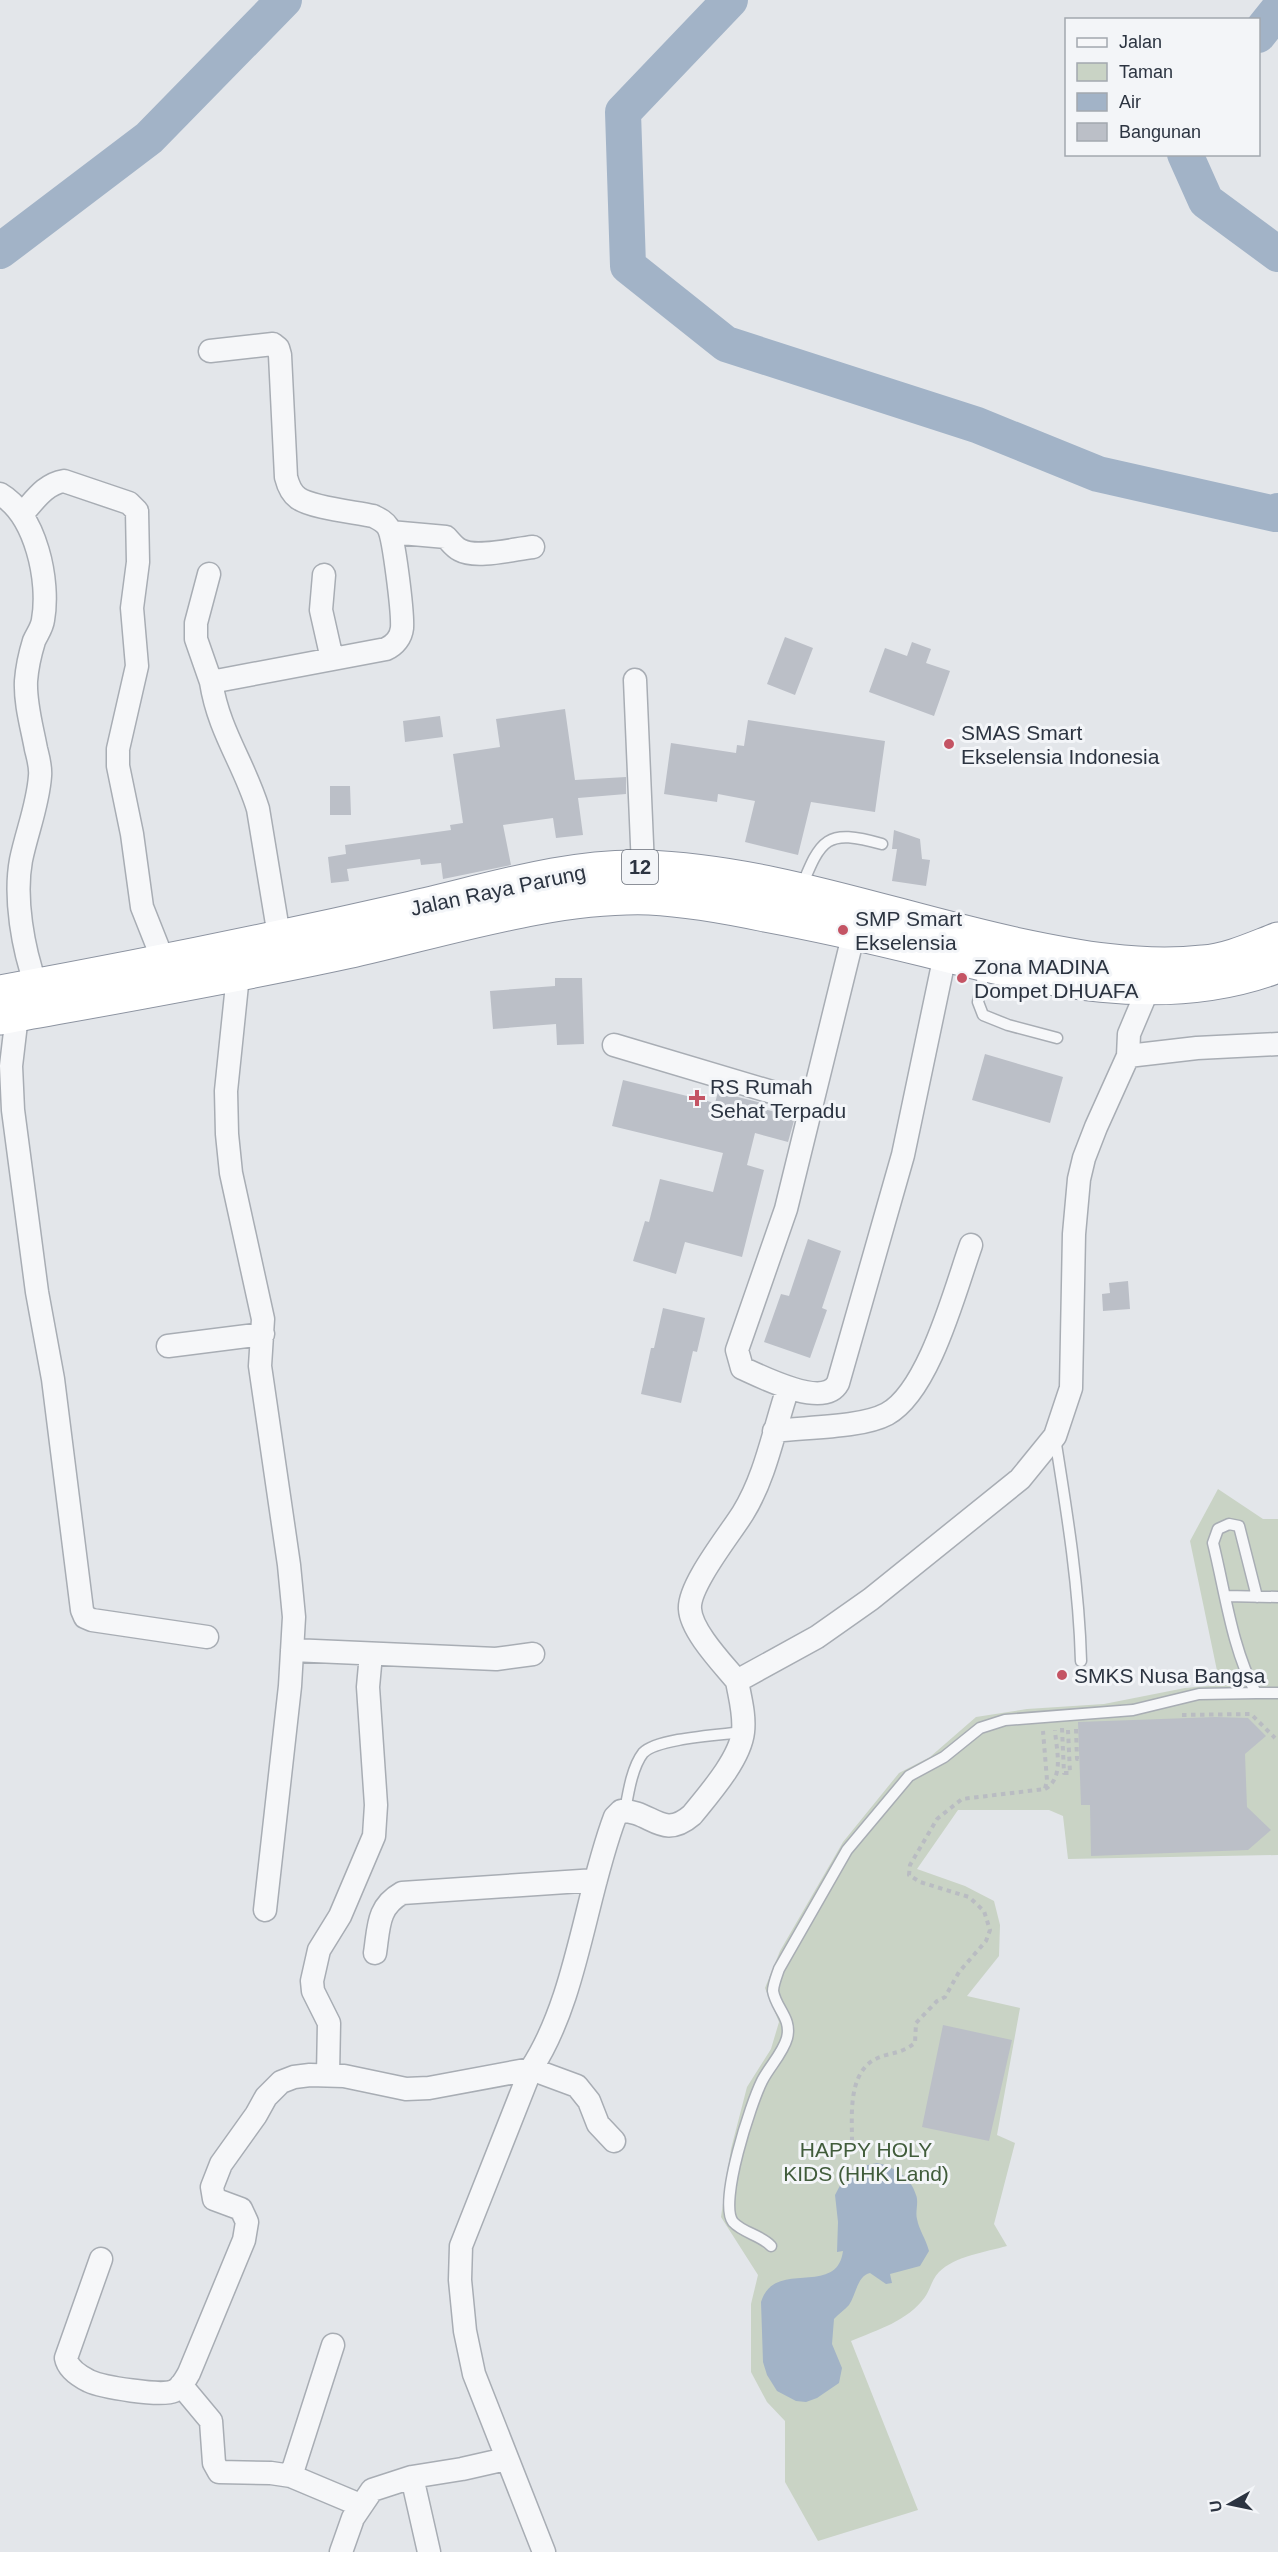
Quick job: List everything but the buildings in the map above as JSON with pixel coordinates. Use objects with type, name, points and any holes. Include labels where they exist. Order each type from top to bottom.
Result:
[{"type":"highway","name":"Jalan Raya Parung","points":[[6,1008],[36,985],[279,936],[580,870],[643,867],[719,875],[801,888],[857,919],[945,955],[1055,980],[1148,989],[1206,986],[1278,966]]},
{"type":"highway","name":"Jalan Raya Parung","points":[[6,1008],[235,1001],[560,904],[648,898],[951,930],[1061,954],[1114,962],[1204,962],[1242,953],[1278,939]]},
{"type":"street","points":[[210,351],[273,344],[278,348],[286,477],[289,487],[297,497],[310,504],[373,516],[382,520],[390,532],[402,628],[395,644],[386,649],[211,682]]},
{"type":"street","points":[[23,513],[44,490],[54,483],[64,482],[129,503],[137,511],[138,562],[132,608],[137,666],[118,749],[118,766],[132,834],[142,907],[163,960]]},
{"type":"street","points":[[0,494],[23,513],[34,539],[46,595],[42,623],[29,659],[26,683],[41,773],[35,812],[21,861],[21,916],[25,952],[36,985]]},
{"type":"street","points":[[390,532],[446,537],[457,549],[465,552],[479,553],[533,547]]},
{"type":"street","points":[[209,574],[196,623],[196,639],[211,682],[222,727],[252,789],[258,809],[279,936]]},
{"type":"street","points":[[324,575],[321,610],[332,659]]},
{"type":"street","points":[[635,680],[643,867]]},
{"type":"street","points":[[857,919],[786,1209],[737,1350],[742,1368],[788,1388],[825,1393],[835,1388],[838,1383],[903,1155],[945,955]]},
{"type":"street","points":[[737,1681],[817,1637],[871,1599],[1020,1479],[1055,1436],[1071,1388],[1074,1234],[1079,1179],[1148,989]]},
{"type":"street","points":[[235,1001],[226,1091],[231,1173],[263,1319],[260,1366],[289,1565],[294,1617],[290,1686],[265,1910]]},
{"type":"street","points":[[6,1008],[13,1110],[37,1292],[53,1379],[82,1610],[86,1617],[92,1620],[207,1637]]},
{"type":"street","points":[[1128,1046],[1197,1048],[1278,1044]]},
{"type":"street","points":[[614,1045],[812,1104]]},
{"type":"street","points":[[774,1431],[867,1421],[886,1414],[905,1401],[916,1385],[941,1331],[971,1245]]},
{"type":"street","points":[[168,1346],[263,1334]]},
{"type":"street","points":[[544,2552],[474,2374],[465,2331],[460,2280],[461,2246],[531,2069],[544,2048],[560,2007],[615,1817],[619,1812],[625,1811],[666,1826],[682,1823],[707,1796],[739,1750],[743,1732],[737,1681],[693,1624],[690,1605],[698,1583],[760,1479],[788,1388]]},
{"type":"street","points":[[292,1650],[496,1659],[533,1654]]},
{"type":"street","points":[[328,2075],[329,2023],[313,1991],[312,1981],[319,1949],[340,1916],[374,1836],[376,1805],[368,1687],[371,1654]]},
{"type":"street","points":[[375,1953],[384,1909],[391,1899],[402,1893],[596,1880]]},
{"type":"street","points":[[101,2259],[66,2358],[67,2364],[91,2382],[170,2393],[181,2385],[194,2362],[244,2240],[247,2222],[241,2209],[222,2204],[212,2197],[212,2187],[221,2164],[266,2097],[281,2082],[294,2077],[328,2075],[406,2089],[429,2088],[531,2069],[577,2086],[589,2101],[598,2124],[615,2141]]},
{"type":"street","points":[[291,2476],[333,2345]]},
{"type":"street","points":[[181,2385],[211,2421],[214,2463],[219,2472],[271,2472],[291,2476],[360,2505]]},
{"type":"street","points":[[341,2552],[360,2505],[372,2490],[412,2477],[506,2459]]},
{"type":"street","points":[[412,2477],[429,2552]]},
{"type":"lane","points":[[801,888],[815,854],[828,840],[865,839],[882,844]]},
{"type":"lane","points":[[986,965],[978,1002],[983,1015],[1057,1038]]},
{"type":"lane","points":[[1055,1436],[1080,1607],[1081,1661]]},
{"type":"lane","points":[[1256,1693],[1235,1638],[1213,1543],[1218,1529],[1229,1524],[1239,1526],[1257,1597]]},
{"type":"lane","points":[[1226,1596],[1278,1597]]},
{"type":"lane","points":[[771,2246],[765,2240],[732,2221],[728,2195],[748,2116],[762,2080],[787,2040],[789,2024],[773,1990],[778,1969],[847,1850],[909,1776],[944,1758],[968,1737],[992,1723],[1042,1716],[1133,1710],[1199,1695],[1278,1693]]},
{"type":"lane","points":[[625,1811],[635,1771],[644,1753],[650,1748],[672,1741],[743,1732]]},
{"type":"path","points":[[1171,1716],[1251,1714],[1275,1738]]},
{"type":"path","points":[[1042,1716],[1045,1724],[1043,1731],[1047,1780],[1045,1789]]},
{"type":"path","points":[[1076,1723],[1077,1759],[1080,1759]]},
{"type":"path","points":[[852,2141],[854,2092],[862,2072],[871,2061],[904,2051],[915,2043],[916,2023],[937,2001],[945,1997],[959,1972],[986,1941],[990,1930],[984,1911],[969,1897],[920,1882],[909,1875],[910,1865],[937,1819],[962,1799],[1045,1789],[1053,1784],[1058,1775],[1055,1726],[1062,1725],[1064,1773],[1070,1773],[1068,1724]]},
{"type":"green space","name":"HAPPY HOLY KIDS (HHK Land)","points":[[1218,1489],[1263,1519],[1278,1519],[1278,1855],[1068,1859],[1063,1816],[1049,1810],[958,1810],[917,1869],[965,1886],[994,1901],[1000,1925],[999,1956],[967,1996],[1020,2008],[997,2135],[1015,2143],[994,2224],[1007,2246],[953,2262],[937,2275],[918,2305],[901,2319],[851,2341],[918,2510],[818,2541],[785,2482],[785,2421],[767,2402],[751,2372],[751,2304],[758,2275],[721,2217],[731,2149],[747,2087],[771,2049],[779,2022],[765,1988],[780,1951],[843,1842],[899,1773],[930,1757],[976,1717],[1027,1709],[1104,1704],[1185,1688],[1220,1685],[1190,1541]]},
{"type":"water","points":[[877,2163],[901,2173],[914,2189],[917,2198],[918,2223],[929,2251],[920,2266],[890,2274],[892,2283],[886,2284],[870,2273],[862,2278],[849,2305],[834,2319],[832,2344],[842,2368],[839,2383],[817,2398],[806,2402],[796,2401],[777,2391],[767,2375],[763,2362],[761,2302],[768,2289],[778,2282],[829,2273],[838,2265],[843,2251],[837,2252],[838,2222],[835,2195],[844,2178],[854,2168]]},
{"type":"waterway","points":[[0,251],[149,138],[284,0]]},
{"type":"waterway","points":[[730,0],[623,112],[628,266],[726,344],[977,425],[1098,474],[1275,514],[1278,511]]},
{"type":"waterway","points":[[1260,32],[1278,10]]},
{"type":"waterway","points":[[1186,156],[1206,201],[1278,254]]},
{"type":"place","name":"SMAS Smart Ekselensia Indonesia","points":[[949,744]]},
{"type":"place","name":"SMP Smart Ekselensia","points":[[843,930]]},
{"type":"place","name":"Zona MADINA Dompet DHUAFA","points":[[962,978]]},
{"type":"place","name":"RS Rumah Sehat Terpadu","points":[[697,1098]]},
{"type":"place","name":"SMKS Nusa Bangsa","points":[[1062,1675]]}]
